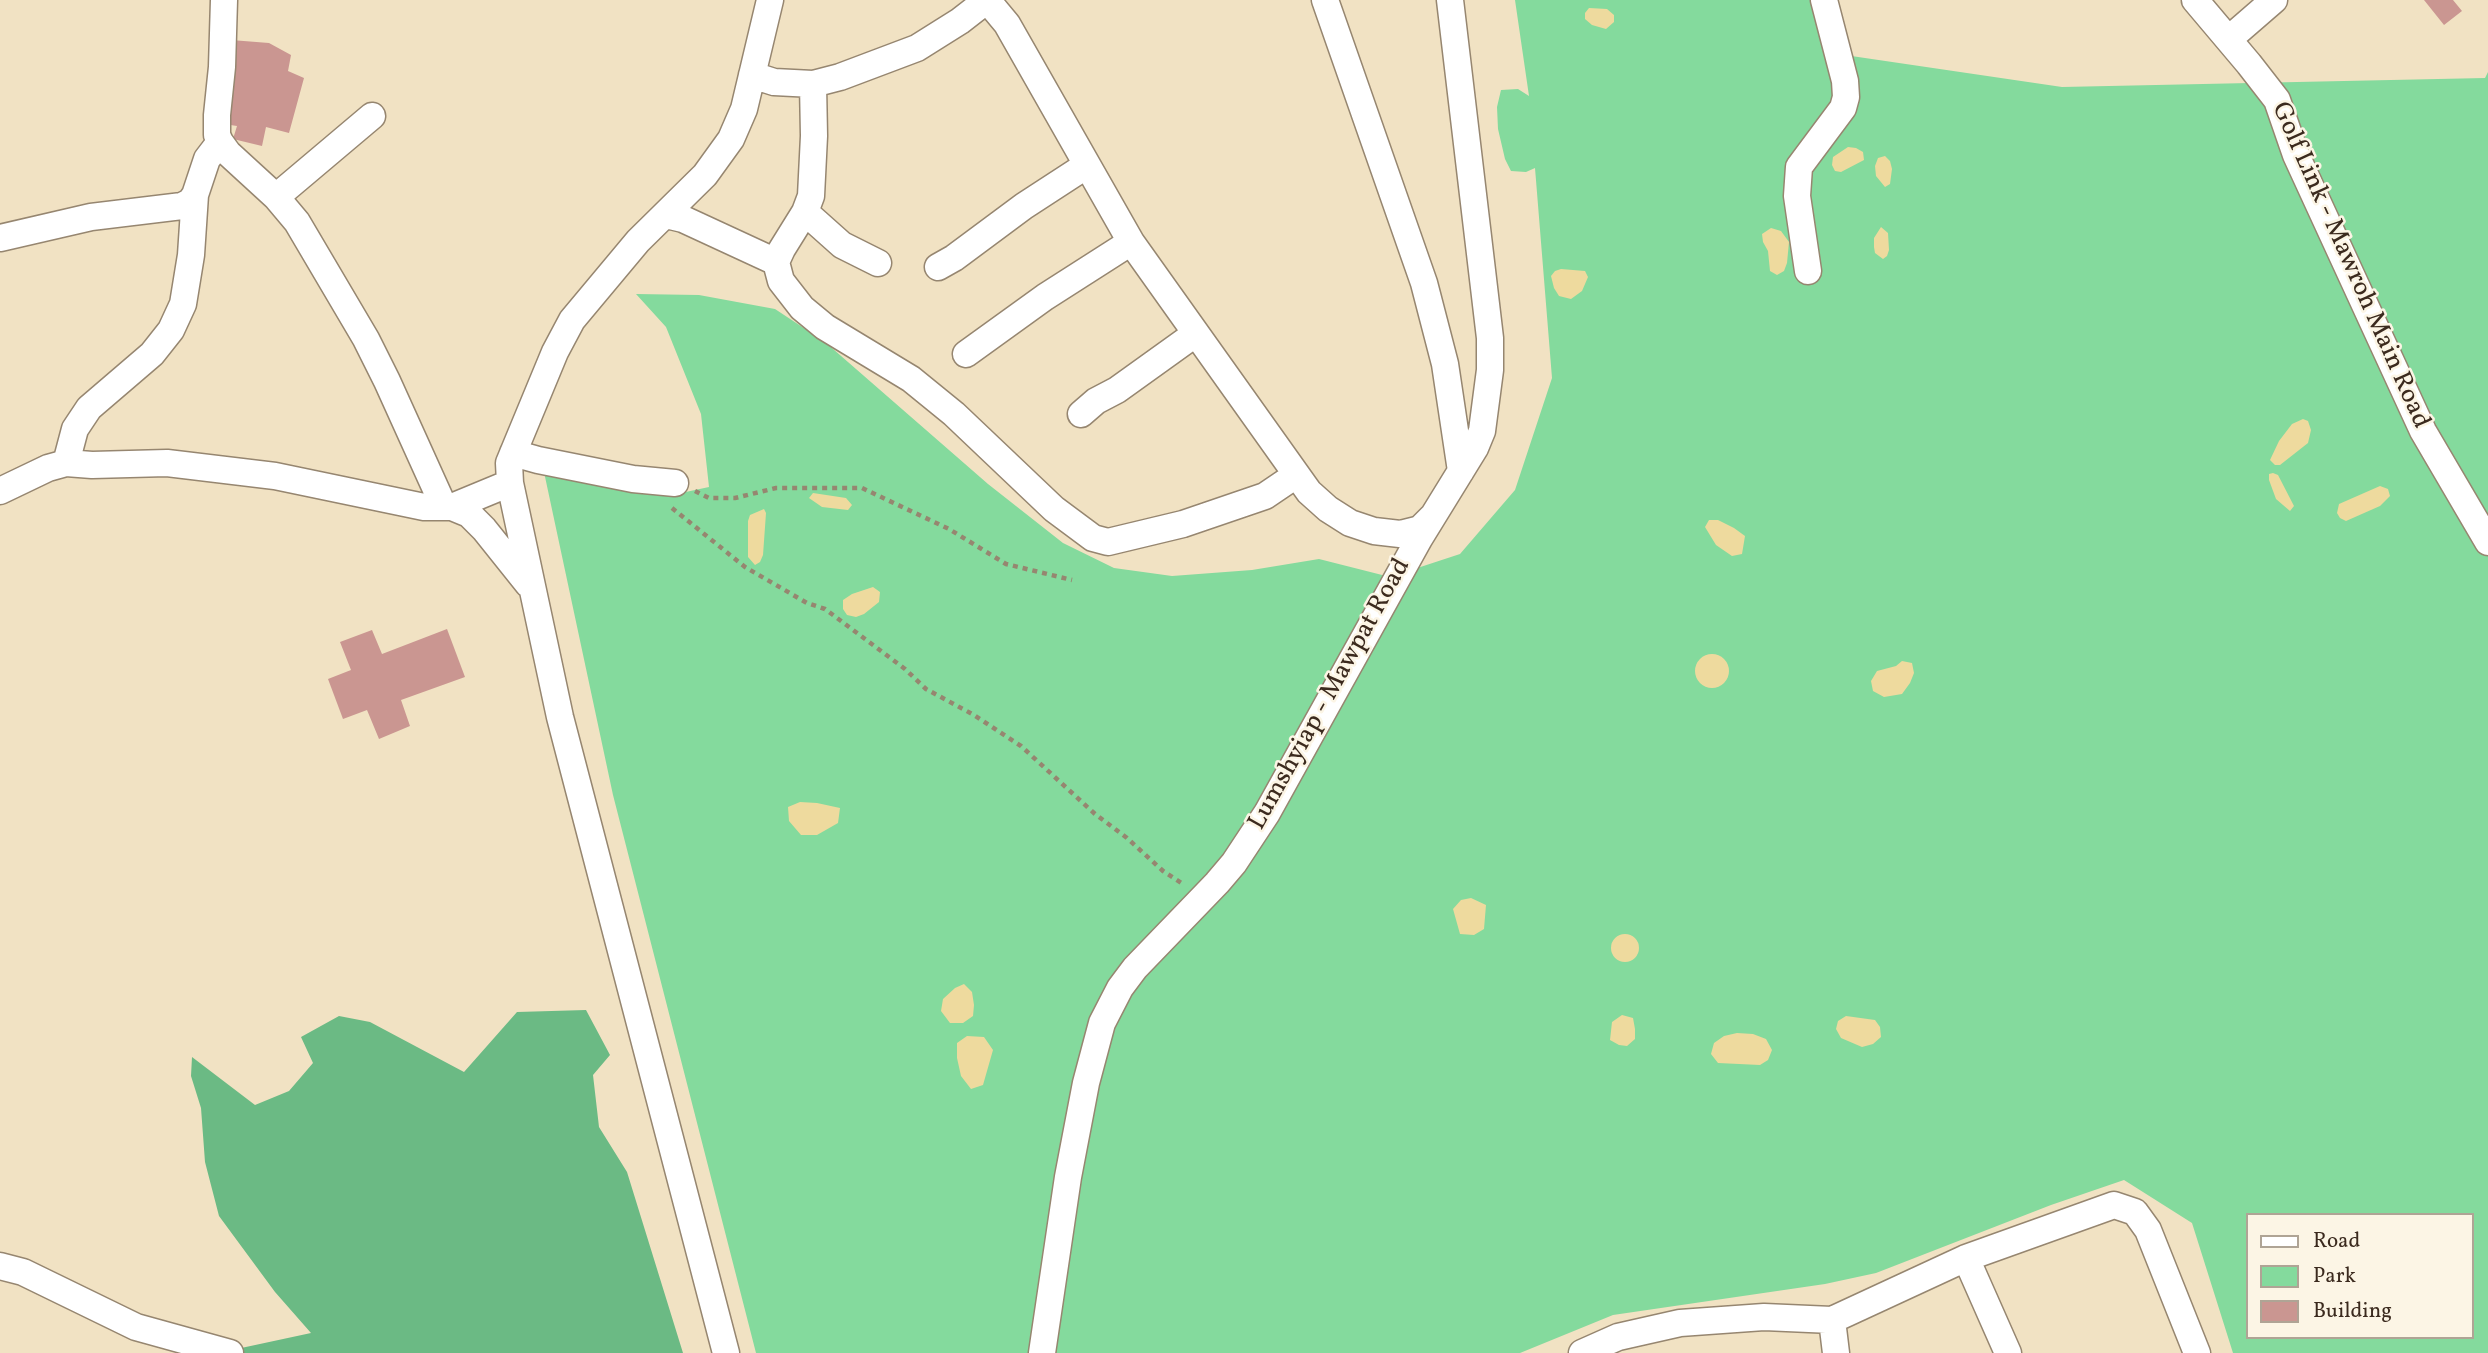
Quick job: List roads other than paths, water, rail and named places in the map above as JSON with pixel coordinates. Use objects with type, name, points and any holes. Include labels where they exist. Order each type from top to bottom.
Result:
[{"type":"street","points":[[224,0],[217,115],[217,135],[220,142],[228,153],[276,197],[297,222],[366,339],[448,507]]},
{"type":"street","points":[[726,1353],[560,717],[510,483],[509,463],[555,352],[572,320],[638,242],[705,175],[731,139],[744,109],[770,0]]},
{"type":"street","points":[[752,75],[774,82],[813,84],[840,77],[917,48],[987,0],[1007,24],[1131,242],[1309,492],[1328,509],[1350,523],[1374,531],[1400,534],[1420,529],[1435,513]]},
{"type":"street","points":[[1325,0],[1424,284],[1445,364],[1461,471]]},
{"type":"street","name":"Lumshyiap - Mawpat Road","points":[[1042,1353],[1071,1164],[1086,1083],[1102,1023],[1120,988],[1135,968],[1234,863],[1267,813],[1435,513],[1475,448],[1482,430],[1490,370],[1490,338],[1450,0]]},
{"type":"street","points":[[1808,271],[1797,196],[1799,167],[1843,108],[1846,97],[1845,81],[1824,0]]},
{"type":"street","name":"Golf Link - Mawroh Main Road","points":[[2195,0],[2277,100],[2297,155],[2423,431],[2488,542]]},
{"type":"street","points":[[2229,39],[2274,0]]},
{"type":"street","points":[[813,84],[811,196],[805,212],[776,262],[781,281],[802,308],[825,327],[911,379],[954,414],[1054,509],[1093,538],[1108,542],[1182,524],[1265,496],[1296,475]]},
{"type":"street","points":[[276,197],[372,116]]},
{"type":"street","points":[[66,463],[75,429],[89,408],[152,354],[171,330],[183,304],[191,255],[195,195],[207,159],[220,142]]},
{"type":"street","points":[[938,267],[954,258],[1007,217],[1087,165]]},
{"type":"street","points":[[0,238],[91,218],[182,206],[190,202],[195,195]]},
{"type":"street","points":[[805,212],[842,245],[878,263]]},
{"type":"street","points":[[666,215],[683,219],[776,262]]},
{"type":"street","points":[[966,354],[1045,297],[1131,242]]},
{"type":"street","points":[[1081,414],[1195,334]]},
{"type":"street","points":[[513,453],[644,480],[675,483]]},
{"type":"street","points":[[0,491],[48,468],[66,463],[167,463],[275,476],[424,507],[448,507],[469,514],[484,528],[533,590]]},
{"type":"street","points":[[448,507],[510,483]]},
{"type":"street","points":[[1584,1353],[1618,1337],[1681,1323],[1764,1317],[1832,1320],[1966,1258],[2114,1205],[2135,1212],[2148,1230],[2197,1353]]},
{"type":"street","points":[[1966,1258],[2008,1353]]},
{"type":"street","points":[[0,1266],[23,1272],[180,1346],[230,1353]]},
{"type":"street","points":[[1832,1320],[1836,1353]]}]
